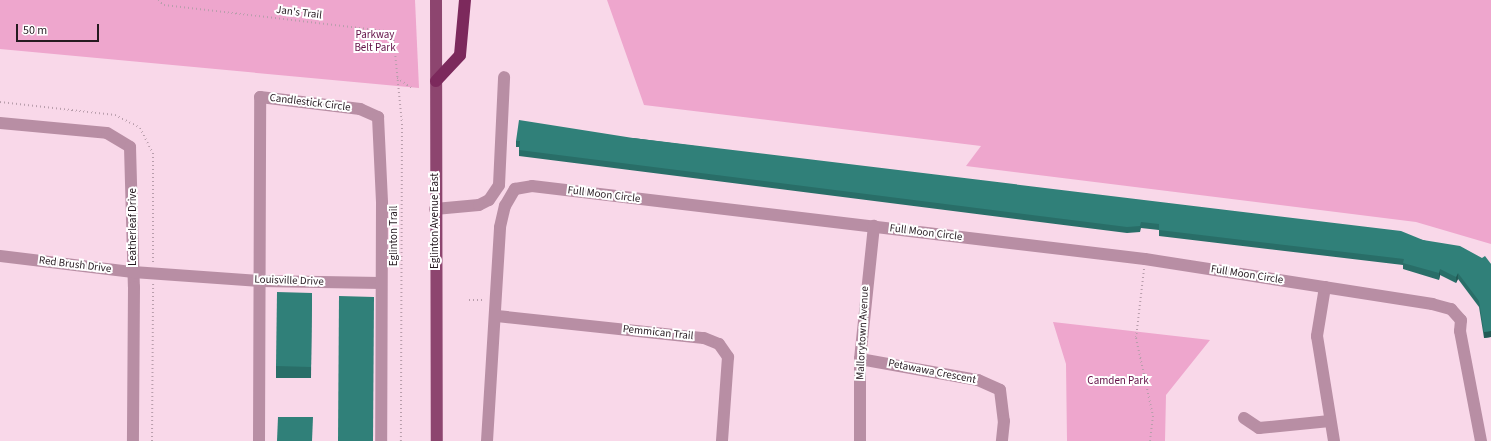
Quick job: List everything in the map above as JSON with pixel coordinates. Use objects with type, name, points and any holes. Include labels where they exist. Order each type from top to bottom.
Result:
[{"type":"highway","points":[[436,81],[460,55],[466,0]]},
{"type":"main road","name":"Eglinton Avenue East","points":[[436,0],[435,209],[437,441]]},
{"type":"street","points":[[435,209],[479,205],[489,200],[499,185],[504,76]]},
{"type":"street","name":"Candlestick Circle","points":[[259,441],[260,97],[360,109],[378,117],[381,283],[381,441]]},
{"type":"street","name":"Leatherleaf Drive","points":[[0,123],[107,133],[130,147],[133,272],[133,441]]},
{"type":"street","name":"Full Moon Circle","points":[[487,441],[497,316],[500,227],[505,206],[515,190],[532,186],[1145,259],[1325,287],[1451,310],[1461,320],[1460,331],[1481,441]]},
{"type":"street","name":"Mallorytown Avenue","points":[[860,441],[860,359],[874,226]]},
{"type":"street","name":"Red Brush Drive","points":[[0,256],[133,272],[198,274]]},
{"type":"street","name":"Louisville Drive","points":[[198,274],[260,281],[381,283]]},
{"type":"street","points":[[1325,287],[1317,336],[1334,441]]},
{"type":"street","name":"Pemmican Trail","points":[[497,316],[704,338],[719,344],[728,357],[722,441]]},
{"type":"street","name":"Petawawa Crescent","points":[[860,359],[978,380],[1000,390],[1004,421],[1002,441]]},
{"type":"street","points":[[1244,418],[1260,428],[1330,421]]},
{"type":"path","name":"Jan's Trail","points":[[158,0],[164,5],[393,32]]},
{"type":"path","name":"Eglinton Trail","points":[[393,32],[402,124],[401,441]]},
{"type":"path","points":[[397,78],[412,88]]},
{"type":"path","points":[[1145,259],[1136,338],[1153,416],[1150,441]]},
{"type":"path","points":[[469,300],[488,300]]},
{"type":"green space","name":"Parkway Belt Park","points":[[0,0],[415,0],[419,88],[0,49]]},
{"type":"green space","points":[[607,0],[1491,0],[1491,244],[1416,222],[966,166],[981,146],[644,105]]},
{"type":"green space","name":"Camden Park","points":[[1053,322],[1210,340],[1166,395],[1165,441],[1067,441],[1066,364]]},
{"type":"building","points":[[519,120],[633,138],[1401,231],[1423,240],[1460,246],[1482,258],[1485,256],[1491,264],[1491,331],[1484,332],[1479,301],[1458,273],[1456,277],[1440,269],[1439,273],[1403,263],[1404,259],[1159,230],[1159,224],[1141,222],[1140,226],[1127,227],[519,150],[520,141],[516,141]]},
{"type":"building","points":[[277,292],[312,293],[311,367],[276,366]]},
{"type":"building","points":[[339,296],[374,297],[373,441],[338,441]]},
{"type":"building","points":[[278,417],[313,417],[312,441],[277,441]]}]
